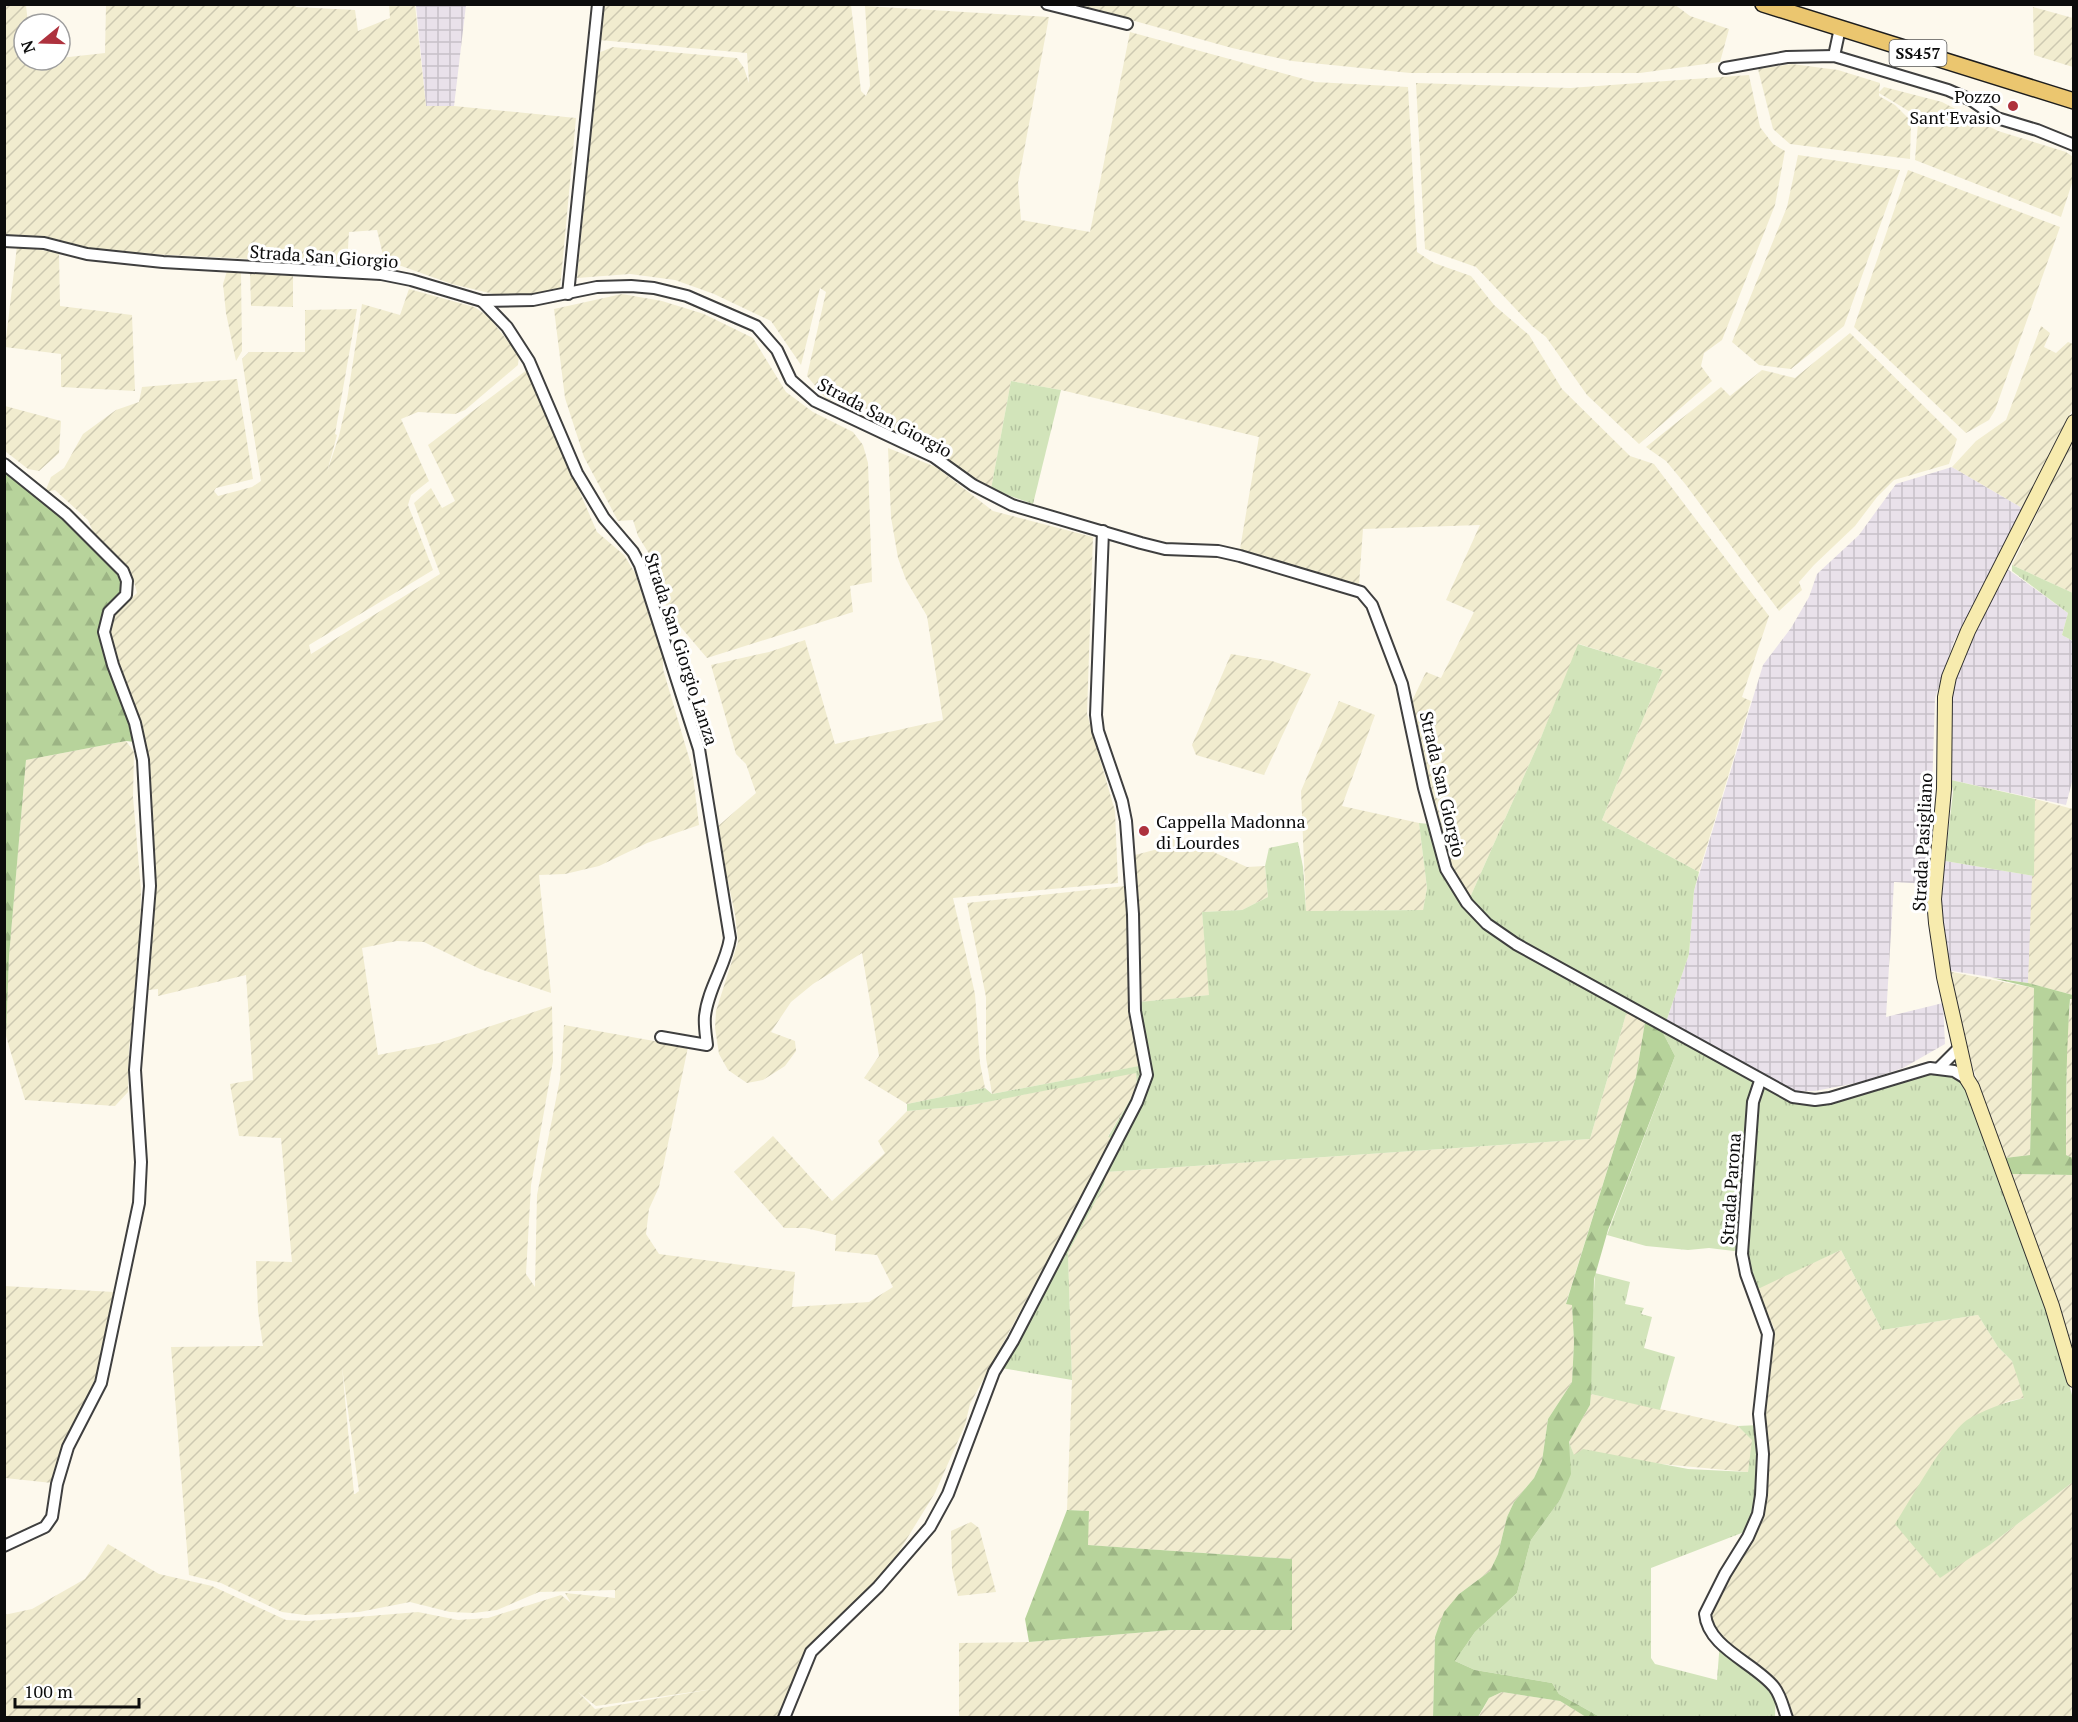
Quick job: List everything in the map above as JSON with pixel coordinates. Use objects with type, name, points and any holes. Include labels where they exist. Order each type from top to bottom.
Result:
[{"type":"main road","name":"SS457","points":[[1763,4],[2073,101]]},
{"type":"street","points":[[559,295],[598,4]]},
{"type":"street","points":[[1053,5],[1127,24]]},
{"type":"street","points":[[1834,56],[1840,28]]},
{"type":"street","points":[[1725,68],[1787,57],[1834,56],[1879,72],[1948,90],[1971,100],[1997,118],[2037,130],[2073,145]]},
{"type":"street","name":"Strada San Giorgio","points":[[4,241],[44,243],[87,254],[163,262],[381,274],[411,280],[482,301],[559,295],[597,287],[654,288],[687,296],[728,312],[756,326],[768,338],[791,380],[815,401],[934,457],[973,485],[1012,505],[1165,549],[1218,552],[1240,556],[1361,592],[1372,605],[1402,684],[1446,868],[1467,903],[1487,924],[1516,944],[1760,1081],[1793,1097],[1815,1100],[1940,1067]]},
{"type":"street","name":"Strada San Giorgio Lanza","points":[[482,301],[507,327],[529,361],[577,473],[604,518],[633,552],[640,565],[699,749],[730,938],[705,1017],[707,1045],[712,1056]]},
{"type":"street","name":"Strada Pasigliano","points":[[2073,422],[1961,646],[1945,697],[1944,789],[1935,911],[1941,961],[1967,1079],[1972,1087],[2052,1306],[2073,1380]]},
{"type":"street","points":[[4,464],[83,530],[123,571],[127,581],[126,595],[110,612],[104,632],[140,743],[150,886],[135,1070],[141,1184],[101,1383],[68,1447],[57,1484],[52,1517],[45,1527],[4,1546]]},
{"type":"street","points":[[784,1718],[811,1652],[878,1587],[930,1527],[948,1494],[994,1372],[1018,1331],[1137,1102],[1147,1075],[1135,1011],[1133,914],[1122,801],[1098,731],[1096,715],[1103,531]]},
{"type":"street","points":[[661,1037],[707,1045]]},
{"type":"street","points":[[1959,1048],[1940,1067],[1954,1071],[1967,1079]]},
{"type":"street","name":"Strada Parona","points":[[1760,1081],[1753,1102],[1742,1254],[1746,1274],[1768,1334],[1759,1414],[1762,1454],[1761,1495],[1758,1514],[1748,1537],[1725,1574],[1705,1614],[1706,1621],[1720,1641],[1776,1690],[1787,1718]]},
{"type":"shaded area","points":[[295,4],[296,7],[355,10],[358,31],[390,18],[389,5],[415,5],[426,106],[454,106],[576,118],[560,289],[528,296],[502,296],[452,284],[390,262],[383,255],[377,230],[349,232],[347,264],[131,253],[89,248],[46,238],[5,237],[5,5],[26,5],[27,12],[12,12],[12,72],[72,72],[72,57],[105,53],[106,5]]},
{"type":"shaded area","points":[[1674,4],[1690,16],[1729,29],[1720,62],[1640,73],[1410,73],[1292,61],[1232,48],[1077,5]]},
{"type":"shaded area","points":[[416,5],[466,5],[454,106],[426,106]]},
{"type":"shaded area","points":[[603,5],[851,5],[861,91],[866,96],[870,86],[865,6],[1049,17],[1018,183],[1021,220],[1090,232],[1130,32],[1315,82],[1408,87],[1417,252],[1434,263],[1471,276],[1494,305],[1529,335],[1562,389],[1630,456],[1654,464],[1769,616],[1742,697],[1751,701],[1699,872],[1602,820],[1663,670],[1579,644],[1540,740],[1468,902],[1447,864],[1430,798],[1420,739],[1410,705],[1426,672],[1441,678],[1474,612],[1446,600],[1480,525],[1363,529],[1359,584],[1308,575],[1240,549],[1259,437],[1061,390],[1011,381],[991,489],[935,453],[868,421],[868,409],[826,399],[807,376],[826,292],[820,288],[801,365],[771,321],[714,294],[675,280],[630,274],[577,278],[598,53],[613,47],[737,58],[744,68],[749,83],[747,53],[599,40]]},
{"type":"shaded area","points":[[2033,7],[2073,18],[2073,67],[2034,55]]},
{"type":"shaded area","points":[[1792,64],[1838,70],[1880,83],[1879,92],[1884,87],[1942,102],[1998,131],[2066,152],[2073,157],[2073,180],[2061,217],[1915,160],[1918,123],[1912,113],[1879,93],[1879,96],[1895,105],[1911,121],[1910,159],[1790,144],[1773,129],[1758,69]]},
{"type":"shaded area","points":[[1749,75],[1760,127],[1773,144],[1785,151],[1775,205],[1722,340],[1704,353],[1701,366],[1712,381],[1639,444],[1587,395],[1546,337],[1532,326],[1476,267],[1425,249],[1416,83],[1570,88]]},
{"type":"shaded area","points":[[1798,155],[1900,170],[1844,326],[1791,369],[1759,365],[1732,342],[1787,207]]},
{"type":"shaded area","points":[[1908,170],[2060,227],[1995,410],[1989,420],[1966,433],[1854,327]]},
{"type":"shaded area","points":[[17,246],[59,253],[60,306],[132,315],[135,391],[61,387],[61,354],[5,347]]},
{"type":"shaded area","points":[[227,271],[241,272],[242,351],[236,361],[226,313],[223,284]]},
{"type":"shaded area","points":[[250,272],[293,274],[293,307],[251,306]]},
{"type":"shaded area","points":[[409,289],[474,307],[488,316],[519,355],[518,365],[465,410],[455,414],[418,412],[401,419],[429,481],[411,495],[408,505],[433,570],[309,645],[311,654],[440,574],[414,503],[431,488],[442,508],[455,501],[428,445],[528,369],[556,428],[597,532],[624,555],[635,573],[663,657],[663,669],[692,768],[699,825],[647,843],[599,866],[565,874],[539,875],[551,993],[480,969],[424,942],[397,941],[362,948],[378,1055],[439,1043],[552,1006],[553,1061],[531,1185],[526,1274],[535,1287],[537,1195],[560,1079],[564,1025],[688,1047],[659,1187],[649,1209],[646,1234],[659,1254],[795,1272],[792,1307],[869,1302],[893,1287],[877,1255],[835,1251],[836,1235],[805,1228],[784,1228],[734,1172],[773,1136],[832,1201],[885,1153],[878,1141],[907,1111],[966,1106],[1136,1072],[1137,1088],[1108,1136],[1113,1140],[970,1404],[965,1425],[935,1493],[874,1592],[810,1648],[779,1717],[5,1717],[4,1615],[32,1609],[85,1579],[108,1544],[159,1574],[212,1586],[286,1620],[309,1621],[418,1612],[458,1620],[488,1618],[561,1595],[571,1603],[565,1593],[615,1598],[615,1590],[539,1592],[497,1610],[474,1613],[450,1612],[410,1602],[359,1612],[305,1615],[282,1612],[221,1583],[189,1575],[171,1347],[263,1346],[258,1311],[256,1261],[292,1262],[281,1138],[239,1136],[230,1084],[253,1080],[246,975],[158,996],[158,989],[148,990],[156,867],[148,824],[148,787],[108,631],[113,615],[137,593],[134,582],[94,534],[88,520],[55,490],[45,492],[51,477],[64,468],[83,434],[116,410],[139,402],[142,387],[237,379],[253,479],[216,488],[214,491],[218,496],[252,487],[261,481],[242,359],[249,352],[305,352],[305,310],[357,309],[335,434],[337,435],[327,472],[339,436],[347,400],[362,304],[400,315]],"holes":[[[342,1367],[359,1491],[355,1494],[354,1494]],[[713,1689],[595,1709],[578,1692],[596,1706]]]},
{"type":"shaded area","points":[[622,294],[662,301],[704,314],[753,338],[786,392],[813,412],[853,432],[863,445],[868,463],[872,582],[850,586],[853,612],[707,658],[673,618],[661,594],[648,552],[638,536],[633,520],[618,521],[584,457],[565,398],[554,309]]},
{"type":"shaded area","points":[[2041,326],[2050,333],[2044,347],[2056,353],[2068,342],[2073,344],[2073,408],[2024,509],[1952,467],[1976,441],[2006,420]]},
{"type":"shaded area","points":[[1850,333],[1957,439],[1949,464],[1894,480],[1877,497],[1855,526],[1799,582],[1802,590],[1779,611],[1686,485],[1666,461],[1646,447],[1721,387],[1730,396],[1762,370],[1795,378]]},
{"type":"shaded area","points":[[5,406],[61,421],[59,453],[39,471],[28,469],[5,451]]},
{"type":"shaded area","points":[[2073,440],[2073,593],[2012,565]]},
{"type":"shaded area","points":[[888,448],[936,467],[993,511],[1093,537],[1087,714],[1115,811],[1118,883],[953,898],[975,994],[980,1063],[985,1088],[907,1104],[864,1078],[879,1056],[862,953],[813,984],[791,1002],[771,1032],[795,1041],[796,1051],[785,1066],[763,1080],[747,1083],[728,1070],[719,1054],[715,1028],[716,1011],[738,942],[735,914],[716,828],[756,793],[746,764],[736,754],[711,665],[769,652],[805,640],[835,744],[943,720],[927,616],[906,580],[898,558],[891,517]]},
{"type":"shaded area","points":[[1952,467],[2024,509],[1999,561],[1954,641],[1935,698],[1929,884],[1894,882],[1886,1017],[1943,1003],[1945,1044],[1903,1068],[1861,1082],[1815,1091],[1795,1091],[1665,1025],[1689,954],[1694,891],[1763,665],[1791,628],[1809,597],[1817,574],[1859,535],[1896,484]]},
{"type":"shaded area","points":[[2006,568],[2068,613],[2062,635],[2073,641],[2074,774],[2066,805],[1951,780],[1950,699],[1957,670]]},
{"type":"shaded area","points":[[1231,654],[1272,661],[1311,674],[1264,775],[1196,755],[1192,745]]},
{"type":"shaded area","points":[[1339,701],[1375,715],[1342,806],[1419,823],[1427,888],[1423,910],[1306,911],[1301,791]]},
{"type":"shaded area","points":[[126,741],[134,752],[133,797],[141,890],[140,952],[129,1049],[128,1092],[115,1106],[25,1100],[6,1036],[9,954],[26,760]]},
{"type":"shaded area","points":[[2035,799],[2073,809],[2073,995],[2028,983]]},
{"type":"shaded area","points":[[1160,835],[1202,847],[1247,867],[1265,866],[1268,897],[1242,910],[1202,912],[1210,995],[1139,1002],[1135,855],[1158,849]]},
{"type":"shaded area","points":[[1945,861],[2034,876],[2028,983],[1946,970],[1939,898]]},
{"type":"shaded area","points":[[1125,886],[1132,988],[1129,1000],[1140,1052],[1140,1066],[992,1094],[986,1058],[986,997],[967,903]]},
{"type":"shaded area","points":[[1947,971],[2034,988],[2030,1155],[2005,1158],[1963,1040]]},
{"type":"shaded area","points":[[2071,998],[2074,999],[2073,1158],[2066,1155],[2067,1034]]},
{"type":"shaded area","points":[[1627,1011],[1645,1022],[1636,1077],[1566,1303],[1572,1304],[1574,1342],[1572,1382],[1548,1419],[1542,1461],[1534,1478],[1514,1502],[1507,1517],[1498,1554],[1490,1571],[1459,1594],[1435,1637],[1433,1717],[959,1717],[959,1643],[1029,1642],[1171,1630],[1292,1630],[1292,1559],[1087,1545],[1089,1511],[1067,1510],[1072,1380],[1068,1253],[1104,1185],[1106,1172],[1590,1139]]},
{"type":"shaded area","points":[[2011,1174],[2073,1175],[2073,1360],[2024,1210]]},
{"type":"shaded area","points":[[1841,1250],[1882,1330],[1978,1315],[1998,1347],[2012,1361],[2026,1393],[2024,1398],[2009,1401],[1967,1421],[1991,1544],[2073,1482],[2073,1717],[1791,1717],[1782,1690],[1724,1640],[1710,1624],[1710,1607],[1730,1572],[1751,1545],[1762,1521],[1768,1480],[1764,1436],[1774,1328],[1755,1289]]},
{"type":"shaded area","points":[[4,1286],[114,1292],[97,1379],[80,1415],[67,1435],[52,1483],[5,1478]]},
{"type":"shaded area","points":[[1591,1394],[1738,1426],[1753,1440],[1748,1472],[1574,1456],[1569,1442],[1590,1405]]},
{"type":"shaded area","points":[[971,1522],[979,1528],[996,1592],[958,1596],[952,1569],[951,1531]]},
{"type":"shaded area","points":[[1502,1692],[1560,1701],[1586,1717],[1478,1718],[1489,1698]]},
{"type":"green space","points":[[1011,381],[1061,390],[1033,504],[991,489]]},
{"type":"green space","points":[[4,469],[73,525],[106,558],[118,574],[125,590],[102,633],[103,648],[135,742],[126,741],[26,760],[9,956],[6,1036]]},
{"type":"green space","points":[[2012,565],[2073,593],[2073,641],[2062,635],[2068,613],[2012,571]]},
{"type":"green space","points":[[1578,644],[1663,670],[1602,820],[1699,872],[1694,891],[1689,954],[1665,1025],[1517,942],[1468,902],[1540,740]]},
{"type":"green space","points":[[1951,780],[2035,799],[2034,876],[1945,861],[1953,792]]},
{"type":"green space","points":[[1419,823],[1429,824],[1441,866],[1497,937],[1627,1011],[1590,1139],[1106,1172],[1104,1185],[1068,1253],[1072,1380],[1001,1368],[1118,1140],[1108,1137],[1137,1088],[1136,1073],[966,1106],[907,1111],[907,1104],[985,1088],[992,1094],[1139,1066],[1140,1052],[1129,1000],[1139,1002],[1209,995],[1202,912],[1242,910],[1268,897],[1265,866],[1269,848],[1298,842],[1303,867],[1306,911],[1423,910],[1427,888]]},
{"type":"green space","points":[[1992,978],[2028,983],[2073,995],[2073,999],[2070,999],[2068,1038],[2066,1155],[2073,1158],[2073,1175],[2011,1174],[2005,1158],[2030,1155],[2034,988]]},
{"type":"green space","points":[[1645,1022],[1662,1031],[1675,1056],[1608,1230],[1594,1279],[1590,1405],[1569,1442],[1571,1474],[1560,1500],[1531,1540],[1517,1593],[1475,1632],[1455,1661],[1475,1670],[1552,1683],[1559,1694],[1600,1717],[1586,1717],[1560,1701],[1502,1692],[1489,1698],[1478,1717],[1433,1718],[1435,1637],[1444,1612],[1459,1594],[1490,1571],[1498,1554],[1507,1517],[1514,1502],[1534,1478],[1542,1461],[1548,1419],[1572,1382],[1574,1342],[1572,1305],[1566,1304],[1636,1077]]},
{"type":"green space","points":[[1662,1031],[1765,1089],[1796,1102],[1934,1071],[1952,1074],[1968,1083],[2049,1307],[2073,1399],[2073,1482],[1991,1544],[1940,1578],[1895,1524],[1939,1453],[1967,1420],[2002,1404],[2024,1398],[2012,1361],[1998,1347],[1978,1315],[1882,1330],[1841,1250],[1760,1288],[1754,1287],[1745,1247],[1734,1251],[1709,1248],[1688,1250],[1646,1246],[1607,1235],[1675,1056]]},
{"type":"green space","points":[[1595,1273],[1630,1282],[1625,1304],[1644,1308],[1641,1314],[1652,1317],[1644,1348],[1675,1357],[1660,1410],[1591,1394],[1590,1366]]},
{"type":"green space","points":[[1759,1425],[1763,1454],[1752,1529],[1651,1568],[1651,1658],[1655,1664],[1717,1680],[1720,1641],[1776,1690],[1775,1717],[1600,1717],[1559,1694],[1552,1683],[1475,1670],[1455,1661],[1475,1632],[1517,1593],[1531,1540],[1560,1500],[1569,1442],[1574,1455],[1583,1449],[1688,1469],[1748,1472],[1752,1440],[1738,1426]]},
{"type":"green space","points":[[1067,1510],[1089,1511],[1088,1545],[1292,1559],[1292,1630],[1171,1630],[1029,1642],[1025,1619]]},
{"type":"place","name":"Pozzo Sant'Evasio","points":[[2013,106]]},
{"type":"place","name":"Cappella Madonna di Lourdes","points":[[1144,831]]}]
